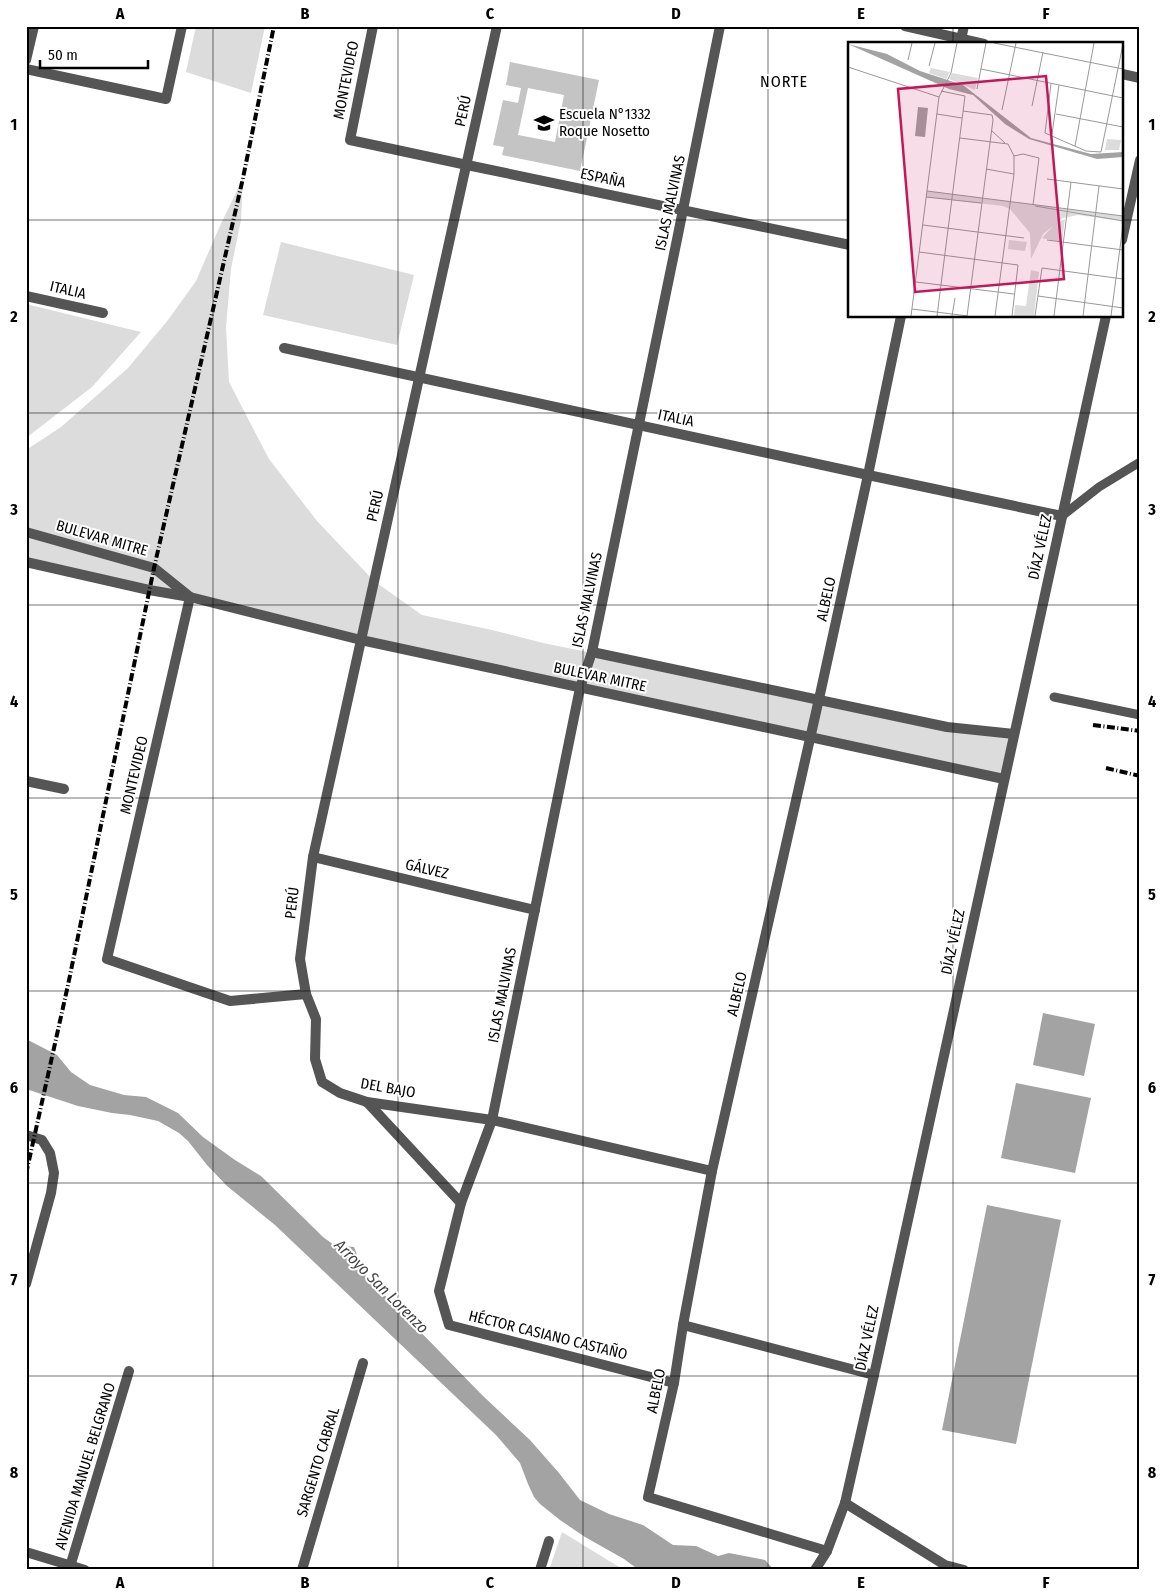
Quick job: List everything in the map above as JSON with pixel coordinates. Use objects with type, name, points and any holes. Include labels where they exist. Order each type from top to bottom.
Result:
[{"type":"street","points":[[26,60],[34,26]]},
{"type":"street","points":[[26,69],[166,99],[182,26]]},
{"type":"street","name":"MONTEVIDEO","points":[[350,140],[373,26]]},
{"type":"street","name":"PERÚ","points":[[306,994],[300,959],[313,856],[497,26]]},
{"type":"street","name":"ISLAS MALVINAS","points":[[439,1291],[461,1203],[492,1120],[580,688],[592,652],[684,210],[720,26]]},
{"type":"street","points":[[905,26],[961,41],[964,26]]},
{"type":"street","points":[[1124,74],[1140,78]]},
{"type":"street","name":"ESPAÑA","points":[[350,140],[466,166],[848,245]]},
{"type":"street","points":[[1124,231],[1140,160]]},
{"type":"street","name":"ITALIA","points":[[26,296],[103,313]]},
{"type":"street","name":"ALBELO","points":[[827,1551],[648,1497],[674,1383],[712,1172],[819,699],[901,318]]},
{"type":"street","name":"DÍAZ VÉLEZ","points":[[815,1570],[827,1551],[845,1503],[1106,318]]},
{"type":"street","name":"ITALIA","points":[[284,348],[1062,516]]},
{"type":"street","name":"BULEVAR MITRE","points":[[26,532],[154,568],[190,597]]},
{"type":"street","name":"BULEVAR MITRE","points":[[26,562],[149,590],[190,597],[361,640],[1004,780]]},
{"type":"street","name":"MONTEVIDEO","points":[[190,597],[107,959],[230,1001],[306,994]]},
{"type":"street","name":"BULEVAR MITRE","points":[[592,652],[947,727],[1014,734]]},
{"type":"street","points":[[26,781],[64,789]]},
{"type":"street","name":"GÁLVEZ","points":[[313,856],[535,910]]},
{"type":"street","name":"DEL BAJO","points":[[306,994],[316,1019],[315,1059],[322,1082],[340,1093],[367,1102],[492,1120],[712,1172]]},
{"type":"street","points":[[367,1102],[461,1203]]},
{"type":"street","points":[[26,1135],[42,1140],[50,1153],[54,1173],[49,1202],[26,1284]]},
{"type":"street","name":"HÉCTOR CASIANO CASTAÑO","points":[[439,1291],[449,1325],[674,1383]]},
{"type":"street","points":[[683,1325],[874,1375]]},
{"type":"street","name":"SARGENTO CABRAL","points":[[302,1570],[363,1363]]},
{"type":"street","name":"AVENIDA MANUEL BELGRANO","points":[[70,1568],[128,1371]]},
{"type":"street","points":[[845,1503],[945,1565],[964,1570]]},
{"type":"street","points":[[540,1570],[549,1541]]},
{"type":"street","points":[[26,1552],[70,1568],[85,1570]]},
{"type":"lane","points":[[1062,516],[1100,487],[1140,462]]},
{"type":"lane","points":[[1054,697],[1140,716]]},
{"type":"shaded area","points":[[196,26],[265,26],[251,93],[186,72]]},
{"type":"shaded area","points":[[243,178],[241,220],[231,269],[226,327],[229,382],[269,459],[317,521],[374,581],[422,615],[543,643],[819,699],[1014,734],[1004,779],[26,562],[26,450],[61,427],[128,368],[168,320],[196,281]]},
{"type":"shaded area","points":[[281,242],[414,275],[397,345],[263,315]]},
{"type":"shaded area","points":[[26,304],[141,332],[92,387],[26,438]]},
{"type":"shaded area","points":[[1043,1013],[1095,1024],[1084,1076],[1033,1065]]},
{"type":"shaded area","name":"Arroyo San Lorenzo","points":[[26,1039],[57,1055],[71,1072],[90,1085],[124,1095],[146,1097],[178,1113],[203,1137],[261,1176],[323,1237],[334,1245],[354,1247],[365,1275],[482,1395],[530,1440],[580,1500],[609,1514],[643,1525],[673,1545],[696,1546],[718,1556],[729,1553],[765,1560],[774,1570],[639,1570],[560,1520],[534,1497],[520,1463],[496,1435],[275,1225],[227,1186],[179,1133],[158,1121],[78,1106],[26,1089]]},
{"type":"shaded area","points":[[1016,1083],[1091,1098],[1075,1173],[1001,1158]]},
{"type":"shaded area","points":[[987,1205],[1061,1220],[1016,1444],[942,1430]]},
{"type":"shaded area","points":[[562,1532],[624,1570],[549,1570]]},
{"type":"building","name":"Escuela N°1332 Roque Nosetto","points":[[510,62],[599,80],[580,171],[502,155],[504,147],[493,145],[503,100],[518,103],[521,88],[506,85]],"holes":[[[528,88],[564,95],[555,142],[518,135]]]},
{"type":"railway","points":[[26,1174],[68,985],[154,568],[243,178],[274,26]]},
{"type":"railway","points":[[1093,725],[1140,731]]},
{"type":"railway","points":[[1106,768],[1140,776]]},
{"type":"place","name":"Escuela N°1332 Roque Nosetto","points":[[544,123]]},
{"type":"district","name":"NORTE","points":[[784,81]]}]
